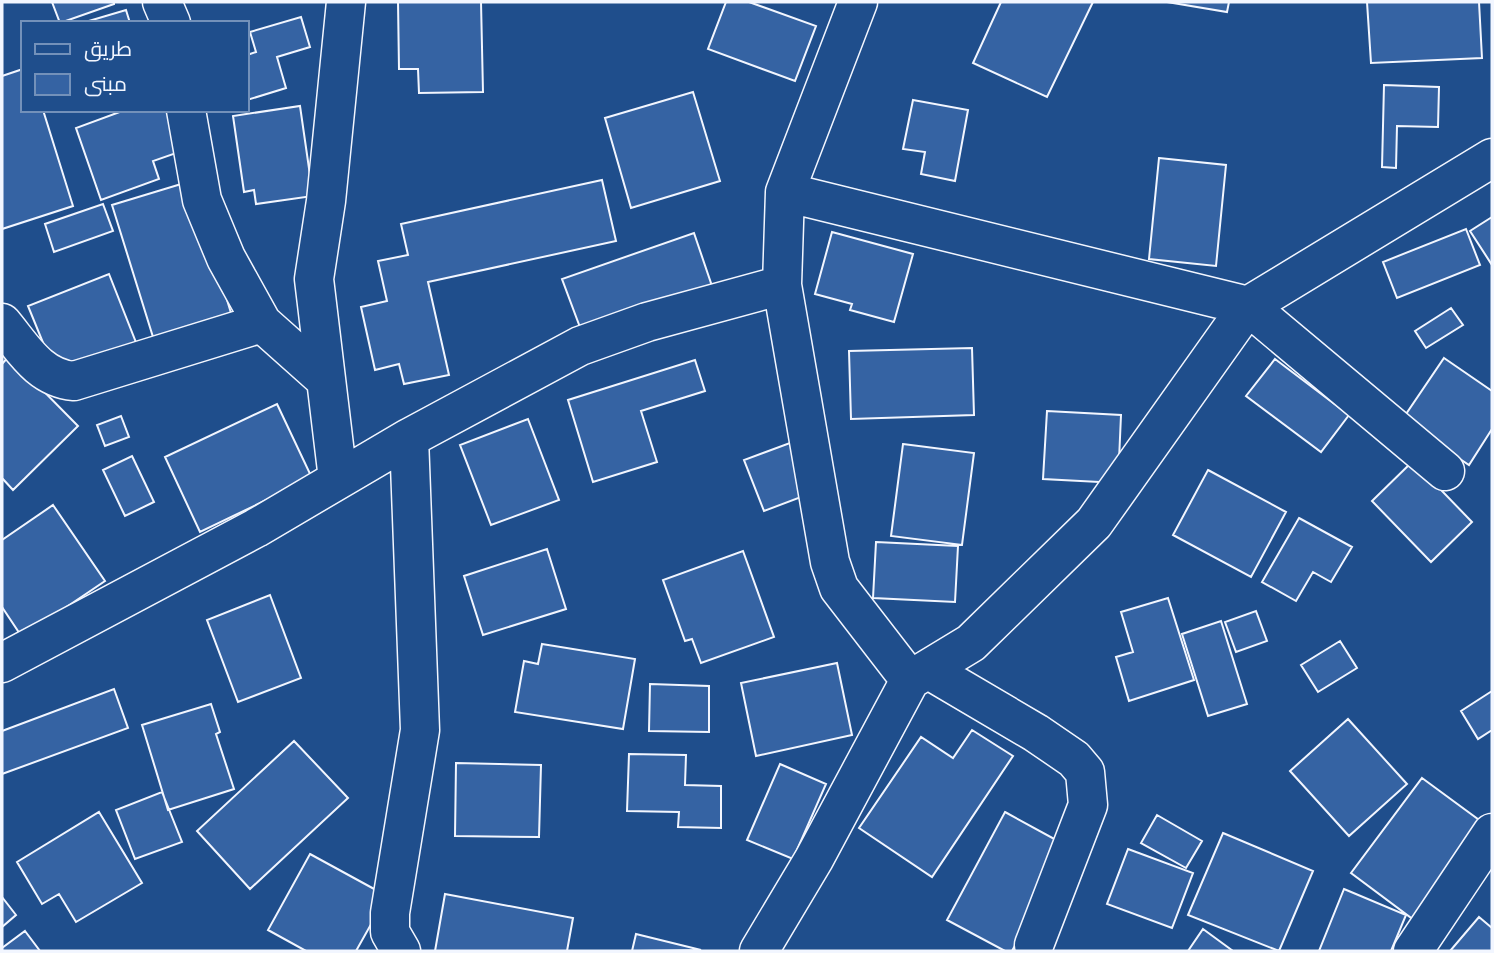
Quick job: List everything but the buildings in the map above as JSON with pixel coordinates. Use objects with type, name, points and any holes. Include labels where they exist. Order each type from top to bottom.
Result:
[{"type":"street","points":[[162,2],[171,21]]},
{"type":"street","points":[[338,480],[314,279],[326,201],[346,2]]},
{"type":"street","points":[[858,2],[785,192],[782,285],[831,562],[839,587],[919,675],[1036,733],[1074,759],[1085,772],[1088,805],[1034,945]]},
{"type":"street","points":[[186,112],[202,200],[226,258],[262,323],[326,380]]},
{"type":"street","points":[[759,951],[919,675],[971,643],[1094,523],[1248,306],[1492,158]]},
{"type":"street","points":[[785,192],[1248,306],[1445,471]]},
{"type":"street","points":[[2,663],[256,528],[409,438],[580,346],[647,322],[782,285]]},
{"type":"street","points":[[2,323],[44,373],[57,379],[74,381],[88,379],[262,323]]},
{"type":"street","points":[[401,951],[390,932],[390,913],[420,730],[409,438]]},
{"type":"street","points":[[1413,951],[1492,833]]}]
